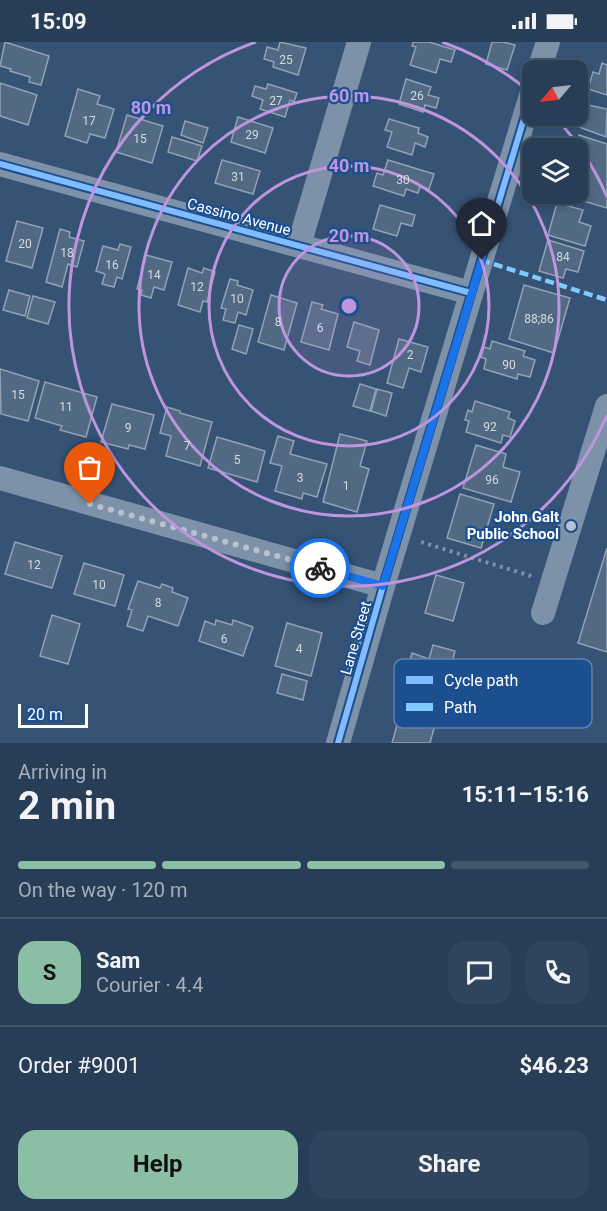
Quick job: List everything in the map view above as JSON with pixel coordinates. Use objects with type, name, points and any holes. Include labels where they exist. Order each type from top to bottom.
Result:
[{"type":"street","points":[[299,245],[359,42]]},
{"type":"street","points":[[542,60],[548,42]]},
{"type":"street","name":"Lane Street","points":[[338,743],[522,125]]},
{"type":"street","name":"Cassino Avenue","points":[[0,164],[471,293]]},
{"type":"street","points":[[543,613],[601,449],[607,406]]},
{"type":"street","points":[[0,478],[383,586]]},
{"type":"path","points":[[398,536],[553,582]]},
{"type":"building","points":[[5,42],[49,56],[41,85],[29,82],[30,77],[0,66]]},
{"type":"building","points":[[280,42],[306,48],[298,75],[273,67],[274,62],[264,59],[267,47],[278,50]]},
{"type":"building","points":[[413,42],[429,42],[455,50],[451,62],[440,59],[436,73],[410,65],[416,47],[412,46]]},
{"type":"building","points":[[492,42],[515,45],[507,70],[486,64]]},
{"type":"building","points":[[602,63],[607,65],[607,95],[588,89],[593,72],[599,74]]},
{"type":"building","points":[[406,79],[431,87],[428,95],[439,98],[436,108],[425,105],[423,112],[399,104]]},
{"type":"building","points":[[0,83],[37,95],[28,125],[0,116]]},
{"type":"building","points":[[268,84],[297,93],[294,102],[290,100],[285,117],[260,109],[263,100],[252,96],[255,86],[266,89]]},
{"type":"building","points":[[78,89],[100,96],[97,104],[114,109],[105,138],[90,134],[87,143],[65,136]]},
{"type":"building","points":[[588,105],[607,109],[606,137],[576,126],[588,126]]},
{"type":"building","points":[[127,115],[163,126],[152,163],[116,152]]},
{"type":"building","points":[[238,117],[273,128],[265,153],[231,142]]},
{"type":"building","points":[[389,119],[419,128],[418,133],[428,137],[425,147],[415,143],[412,155],[387,147],[392,132],[385,130]]},
{"type":"building","points":[[185,121],[208,128],[203,143],[181,135]]},
{"type":"building","points":[[579,135],[607,144],[607,208],[588,202],[588,138],[578,138]]},
{"type":"building","points":[[172,137],[202,146],[197,161],[168,152]]},
{"type":"building","points":[[222,160],[260,171],[253,194],[215,183]]},
{"type":"building","points":[[388,160],[434,174],[429,189],[420,187],[418,193],[406,189],[404,196],[373,186],[377,173],[383,175]]},
{"type":"building","points":[[557,204],[583,210],[579,222],[591,226],[585,246],[548,235]]},
{"type":"building","points":[[380,205],[415,215],[412,226],[401,223],[397,236],[373,229]]},
{"type":"building","points":[[17,221],[43,228],[32,268],[6,261]]},
{"type":"building","points":[[60,229],[70,232],[69,237],[84,241],[77,267],[68,264],[62,287],[46,282]]},
{"type":"building","points":[[548,240],[584,251],[578,272],[566,269],[563,278],[539,271]]},
{"type":"building","points":[[120,244],[131,247],[122,279],[117,277],[114,287],[102,284],[105,274],[96,271],[103,246],[118,250]]},
{"type":"building","points":[[146,255],[172,262],[164,290],[154,287],[151,298],[141,295],[142,290],[137,289]]},
{"type":"building","points":[[188,268],[202,273],[204,268],[215,272],[207,302],[203,301],[200,312],[178,305]]},
{"type":"building","points":[[230,279],[238,281],[237,285],[253,290],[246,315],[238,312],[235,323],[223,320],[226,309],[221,308]]},
{"type":"building","points":[[524,285],[570,298],[554,353],[509,339]]},
{"type":"building","points":[[9,290],[30,296],[25,316],[3,310]]},
{"type":"building","points":[[271,295],[297,303],[284,350],[258,342]]},
{"type":"building","points":[[33,296],[55,302],[48,324],[27,318]]},
{"type":"building","points":[[312,302],[323,305],[321,309],[338,314],[329,350],[301,342]]},
{"type":"building","points":[[354,322],[379,330],[370,365],[357,361],[360,351],[347,347]]},
{"type":"building","points":[[239,325],[253,329],[246,354],[232,349]]},
{"type":"building","points":[[399,339],[428,347],[421,372],[409,368],[403,388],[387,383]]},
{"type":"building","points":[[492,341],[525,351],[523,356],[535,360],[530,377],[518,374],[517,379],[484,369],[486,359],[481,357],[484,347],[490,349]]},
{"type":"building","points":[[0,369],[39,381],[28,421],[1,414]]},
{"type":"building","points":[[45,382],[97,397],[86,437],[60,430],[62,426],[35,418]]},
{"type":"building","points":[[360,384],[376,389],[370,411],[353,406]]},
{"type":"building","points":[[377,389],[392,393],[386,416],[371,411]]},
{"type":"building","points":[[475,401],[510,412],[508,418],[515,421],[510,437],[503,435],[501,443],[466,432],[469,421],[465,420],[468,410],[472,412]]},
{"type":"building","points":[[112,404],[154,415],[145,449],[129,445],[128,449],[101,442]]},
{"type":"building","points":[[167,407],[212,422],[200,466],[166,456],[171,436],[160,433]]},
{"type":"building","points":[[340,434],[367,441],[360,466],[369,469],[357,512],[323,502]]},
{"type":"building","points":[[278,436],[294,441],[290,454],[327,464],[317,497],[303,493],[302,499],[275,491],[282,466],[270,463]]},
{"type":"building","points":[[217,437],[265,451],[257,482],[208,468]]},
{"type":"building","points":[[476,445],[506,454],[503,467],[520,472],[511,502],[463,488]]},
{"type":"building","points":[[460,494],[494,504],[481,548],[447,538]]},
{"type":"building","points":[[15,542],[62,556],[52,588],[5,574]]},
{"type":"building","points":[[607,548],[607,652],[578,643]]},
{"type":"building","points":[[84,563],[124,575],[115,606],[74,594]]},
{"type":"building","points":[[436,575],[464,583],[453,621],[425,613]]},
{"type":"building","points":[[138,581],[160,588],[162,584],[173,588],[172,592],[188,598],[178,626],[148,616],[143,631],[127,626],[132,610],[128,609]]},
{"type":"building","points":[[52,615],[80,624],[68,664],[40,656]]},
{"type":"building","points":[[216,620],[232,625],[233,620],[253,627],[243,656],[199,641],[205,621],[215,625]]},
{"type":"building","points":[[287,623],[322,633],[311,676],[275,666]]},
{"type":"building","points":[[433,645],[455,651],[453,659],[429,659]]},
{"type":"building","points":[[412,653],[429,659],[410,659]]},
{"type":"building","points":[[282,674],[307,681],[303,700],[277,693]]},
{"type":"building","points":[[396,728],[434,728],[430,743],[392,743]]},
{"type":"marked path","points":[[481,260],[607,300]]},
{"type":"cycle path","points":[[338,743],[522,125]]},
{"type":"cycle path","points":[[0,164],[471,293]]},
{"type":"way so far","points":[[90,504],[320,568]]},
{"type":"place","name":"John Galt Public School","points":[[571,526]]},
{"type":"route","points":[[320,568],[383,586],[482,260]]}]
